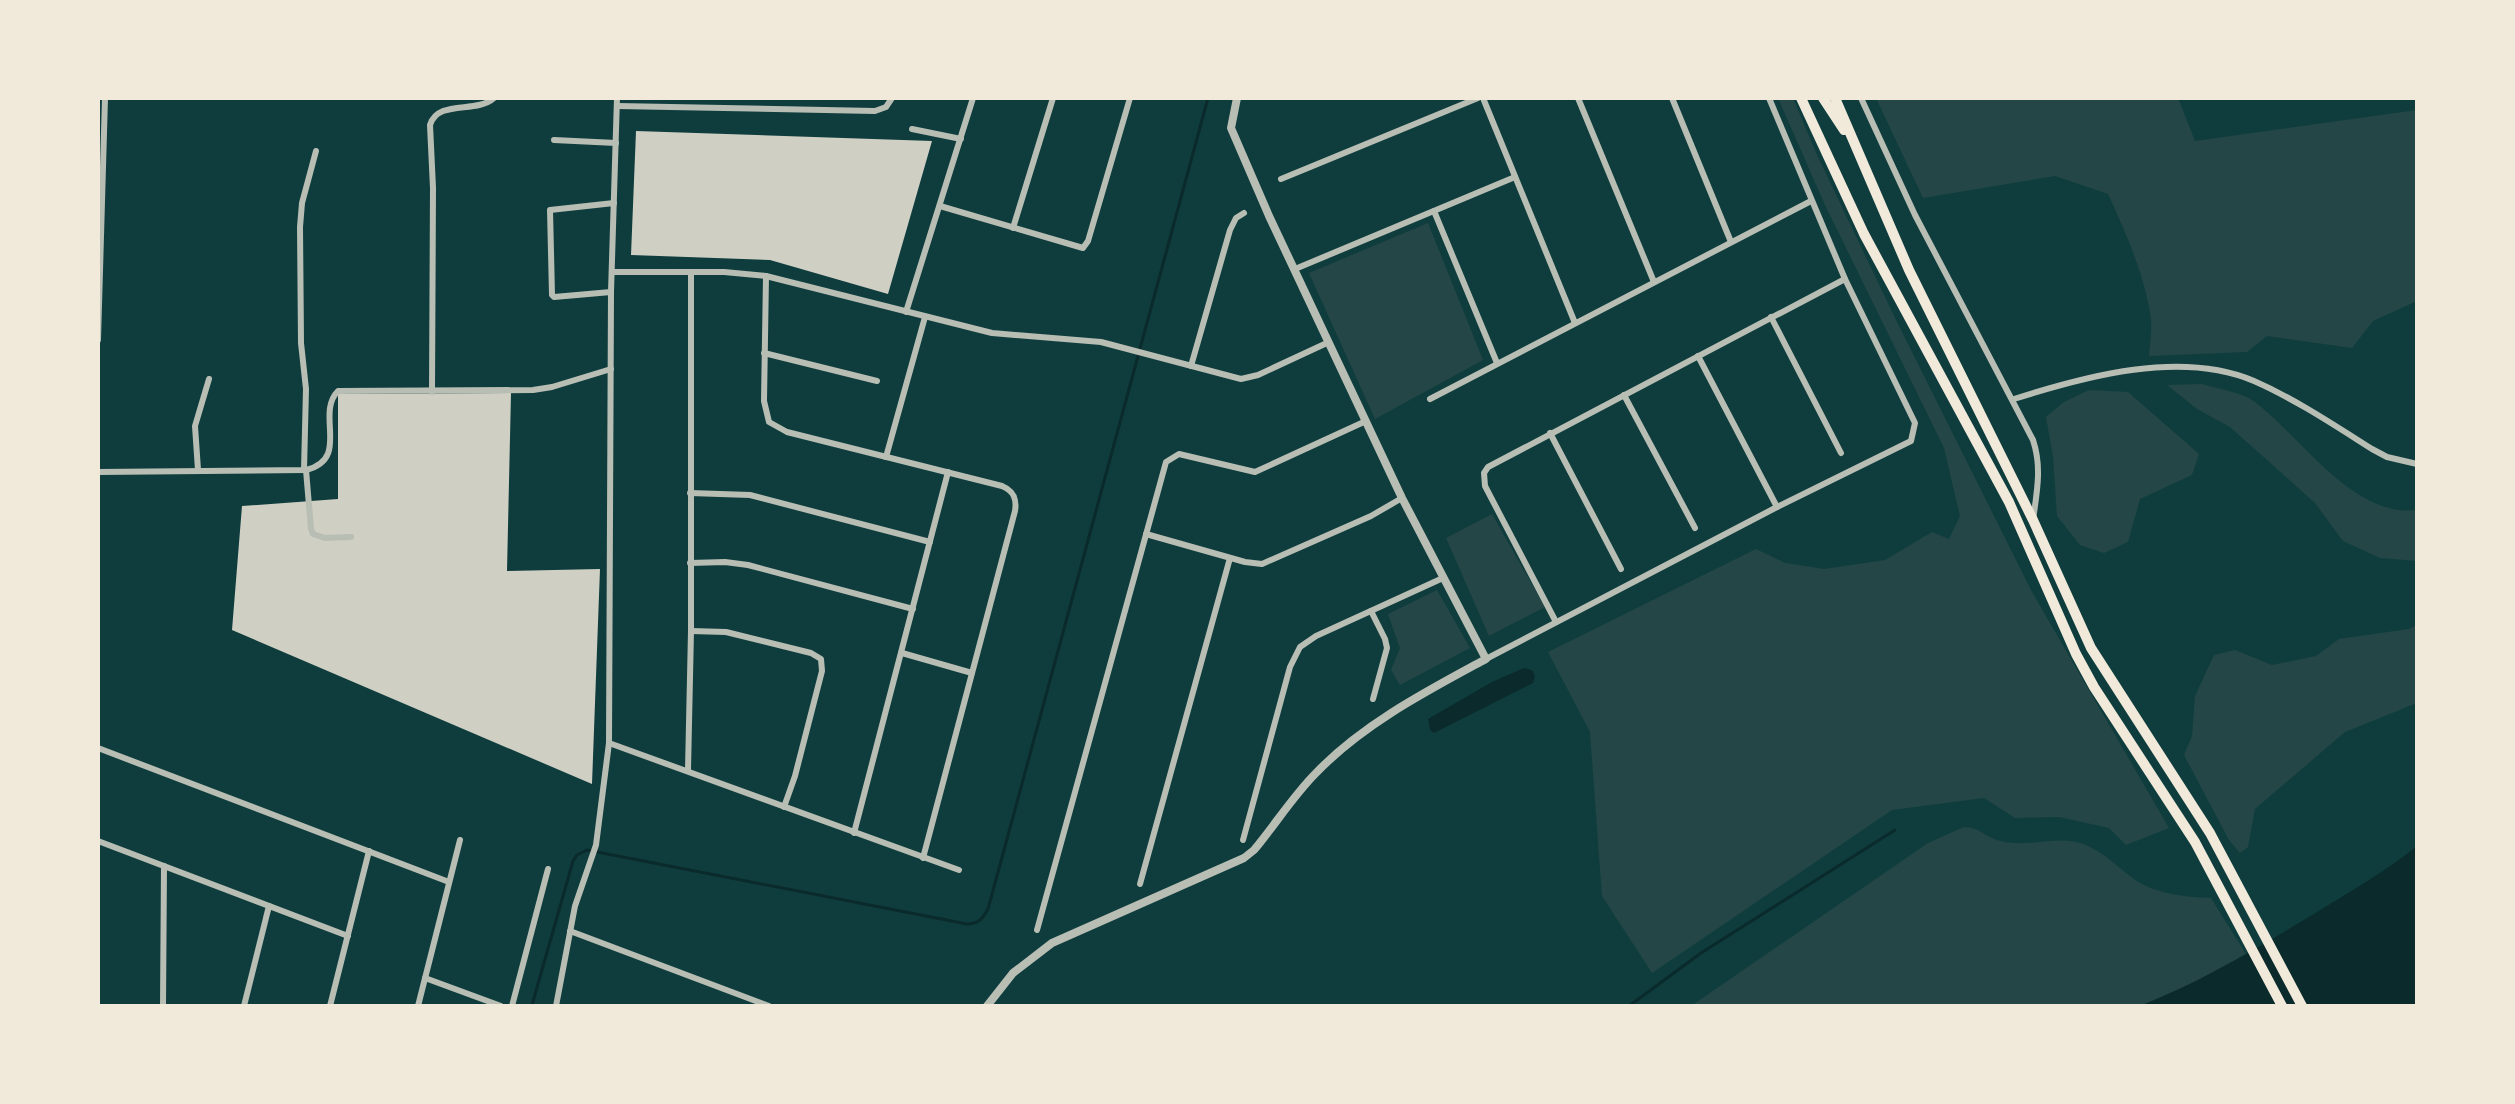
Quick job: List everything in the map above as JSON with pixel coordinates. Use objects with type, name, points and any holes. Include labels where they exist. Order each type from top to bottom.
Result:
[{"type":"highway","points":[[1801,98],[1864,234],[2009,502],[2076,654],[2094,687],[2195,842],[2282,1006]]},
{"type":"highway","points":[[1823,98],[1852,139]]},
{"type":"highway","points":[[1835,98],[1928,312],[2033,520],[2091,648],[2210,833],[2302,1006]]},
{"type":"street","points":[[98,340],[105,98]]},
{"type":"street","points":[[432,392],[433,188],[430,125],[432,118],[441,111],[483,106],[494,98]]},
{"type":"street","points":[[691,98],[691,107]]},
{"type":"street","points":[[815,109],[819,98]]},
{"type":"street","points":[[556,1006],[581,884],[596,845],[609,743],[611,292],[617,102],[691,107],[875,111],[886,107],[892,98]]},
{"type":"street","points":[[906,312],[973,98]]},
{"type":"street","points":[[1013,228],[1053,98]]},
{"type":"street","points":[[940,206],[1083,248],[1088,241],[1130,98]]},
{"type":"street","points":[[1237,98],[1232,119],[1234,138],[1402,498],[1486,659]]},
{"type":"street","points":[[1281,179],[1480,98],[1575,323]]},
{"type":"street","points":[[1578,98],[1654,282]]},
{"type":"street","points":[[1672,98],[1731,242]]},
{"type":"street","points":[[987,1006],[1013,973],[1052,943],[1244,858],[1326,763],[1408,703],[1556,622],[1911,441],[1915,423],[1845,279],[1769,98]]},
{"type":"street","points":[[1861,98],[1895,177],[1966,315],[2014,399],[2039,457],[2040,472],[2033,520]]},
{"type":"street","points":[[912,129],[961,139]]},
{"type":"street","points":[[554,140],[616,143]]},
{"type":"street","points":[[316,151],[302,203],[300,227],[301,343],[306,389],[305,470],[313,534],[325,538],[351,537]]},
{"type":"street","points":[[1295,269],[1515,177]]},
{"type":"street","points":[[1430,399],[1811,201]]},
{"type":"street","points":[[611,292],[552,295],[550,210],[614,203]]},
{"type":"street","points":[[1434,211],[1497,363]]},
{"type":"street","points":[[1191,366],[1230,230],[1236,218],[1244,213]]},
{"type":"street","points":[[612,272],[766,276],[992,333],[1101,342],[1233,378],[1250,378],[1329,342]]},
{"type":"street","points":[[688,770],[691,272]]},
{"type":"street","points":[[766,276],[764,401],[769,422],[780,430],[1002,486],[1015,498],[1015,511],[923,858]]},
{"type":"street","points":[[1556,622],[1483,480],[1484,473],[1494,463],[1845,279]]},
{"type":"street","points":[[886,457],[925,317]]},
{"type":"street","points":[[1771,317],[1841,453]]},
{"type":"street","points":[[764,353],[877,381]]},
{"type":"street","points":[[1698,356],[1777,507]]},
{"type":"street","points":[[2014,399],[2044,389],[2169,365],[2200,368],[2254,381],[2387,457],[2417,464]]},
{"type":"street","points":[[98,472],[305,470],[320,466],[328,454],[330,403],[338,391],[543,389],[611,369]]},
{"type":"street","points":[[198,470],[195,426],[209,379]]},
{"type":"street","points":[[1624,395],[1695,528]]},
{"type":"street","points":[[1037,930],[1166,462],[1174,455],[1185,455],[1255,472],[1366,421]]},
{"type":"street","points":[[1550,433],[1621,569]]},
{"type":"street","points":[[854,833],[948,472]]},
{"type":"street","points":[[690,493],[750,495],[930,542]]},
{"type":"street","points":[[1146,534],[1254,565],[1271,561],[1371,516],[1402,498]]},
{"type":"street","points":[[1140,884],[1230,558]]},
{"type":"street","points":[[690,563],[748,565],[913,609]]},
{"type":"street","points":[[1243,840],[1300,647],[1316,636],[1443,578]]},
{"type":"street","points":[[1371,611],[1387,648],[1373,699]]},
{"type":"street","points":[[691,631],[726,632],[811,653],[821,659],[822,671],[784,807]]},
{"type":"street","points":[[902,653],[972,673]]},
{"type":"street","points":[[609,743],[959,870]]},
{"type":"street","points":[[98,748],[449,882]]},
{"type":"street","points":[[418,1006],[460,840]]},
{"type":"street","points":[[98,841],[348,936]]},
{"type":"street","points":[[330,1006],[369,851]]},
{"type":"street","points":[[163,1006],[164,866]]},
{"type":"street","points":[[512,1006],[548,869]]},
{"type":"street","points":[[244,1006],[269,906]]},
{"type":"street","points":[[570,931],[769,1006]]},
{"type":"street","points":[[425,978],[501,1006]]},
{"type":"shaded area","points":[[1778,98],[1793,98],[1896,320],[2032,592],[2169,828],[2126,845],[2109,828],[2059,817],[2015,818],[1984,798],[1892,810],[1652,973],[1602,896],[1590,732],[1548,652],[1756,549],[1785,563],[1824,569],[1885,560],[1932,532],[1949,539],[1960,516],[1944,448],[1825,205]]},
{"type":"shaded area","points":[[1876,98],[2178,98],[2195,141],[2417,110],[2417,301],[2373,321],[2352,348],[2267,336],[2247,352],[2149,356],[2151,319],[2140,271],[2108,194],[2055,176],[1923,198]]},
{"type":"shaded area","points":[[1428,223],[1483,360],[1375,419],[1309,273]]},
{"type":"shaded area","points":[[2202,384],[2237,393],[2255,402],[2350,489],[2394,509],[2417,510],[2417,561],[2380,558],[2343,541],[2315,503],[2230,427],[2197,409],[2167,385]]},
{"type":"shaded area","points":[[2089,390],[2128,392],[2199,454],[2192,475],[2140,499],[2128,542],[2104,553],[2080,545],[2057,516],[2053,457],[2046,417],[2064,402]]},
{"type":"shaded area","points":[[1492,514],[1545,607],[1489,636],[1446,538]]},
{"type":"shaded area","points":[[1437,590],[1470,648],[1400,685],[1391,670],[1400,648],[1388,614]]},
{"type":"shaded area","points":[[2417,625],[2417,703],[2345,732],[2255,809],[2248,847],[2240,853],[2229,840],[2184,755],[2192,736],[2195,696],[2214,655],[2235,650],[2272,665],[2316,656],[2339,639],[2409,629]]},
{"type":"shaded area","points":[[1524,668],[1532,670],[1535,676],[1533,683],[1434,733],[1430,730],[1428,719],[1492,682]]},
{"type":"shaded area","points":[[1964,827],[1974,828],[2009,843],[2077,842],[2100,853],[2151,888],[2181,896],[2211,898],[2246,954],[2195,982],[2140,1006],[1691,1006],[1928,843]]},
{"type":"shaded area","points":[[2417,846],[2417,1006],[2140,1006],[2250,952],[2367,882]]},
{"type":"building","points":[[636,131],[932,141],[888,294],[770,260],[631,255]]},
{"type":"building","points":[[511,393],[507,571],[600,569],[592,784],[232,630],[242,506],[338,499],[338,394]]},
{"type":"waterway","points":[[532,1005],[573,861],[587,850],[967,924],[978,922],[984,915],[1208,98]]},
{"type":"waterway","points":[[1629,1006],[1701,953],[1895,830]]}]
